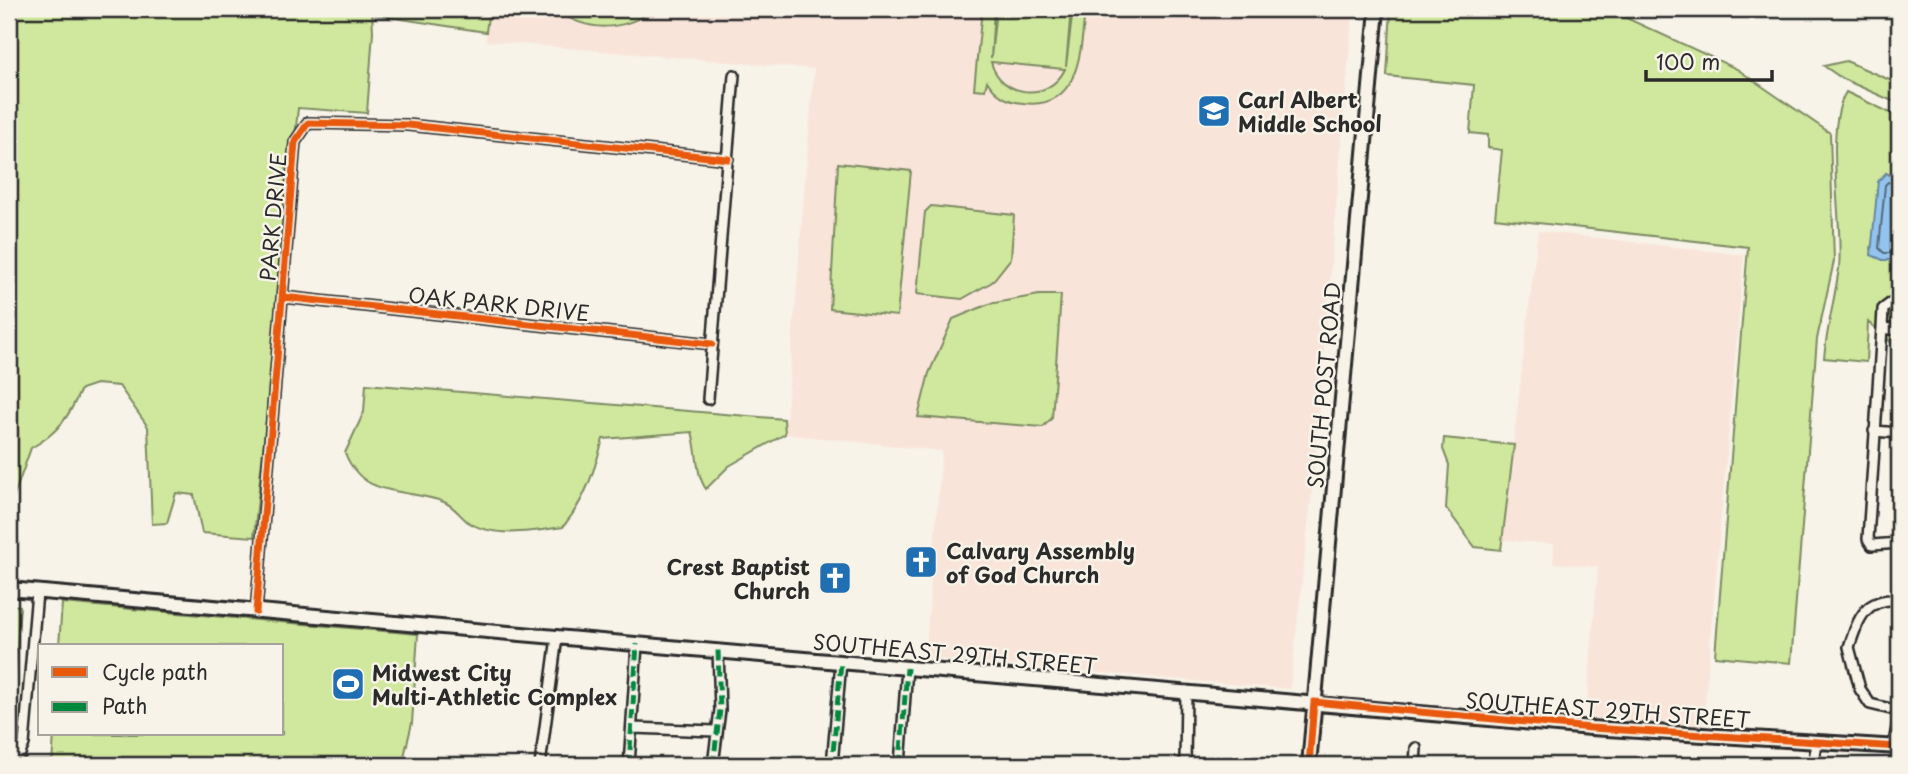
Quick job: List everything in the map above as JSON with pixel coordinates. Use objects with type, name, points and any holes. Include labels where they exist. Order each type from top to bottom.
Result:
[{"type":"main road","name":"SOUTH POST ROAD","points":[[1309,765],[1377,9]]},
{"type":"main road","name":"SOUTHEAST 29TH STREET","points":[[9,589],[1591,728],[1896,747]]},
{"type":"street","points":[[708,399],[734,75]]},
{"type":"street","name":"PARK DRIVE","points":[[256,612],[295,142],[308,124],[408,125],[728,159]]},
{"type":"street","name":"OAK PARK DRIVE","points":[[283,297],[712,344]]},
{"type":"street","points":[[1899,297],[1883,309],[1868,539],[1872,545],[1898,543],[1899,520]]},
{"type":"street","points":[[1882,328],[1899,330]]},
{"type":"street","points":[[1874,430],[1899,433]]},
{"type":"street","points":[[9,763],[18,758],[24,744],[37,592]]},
{"type":"street","points":[[1899,600],[1878,600],[1867,608],[1849,647],[1860,689],[1870,704],[1899,711]]},
{"type":"street","points":[[540,765],[557,637]]},
{"type":"street","points":[[629,765],[637,644]]},
{"type":"street","points":[[713,765],[715,731],[720,710],[718,650]]},
{"type":"street","points":[[832,765],[841,662]]},
{"type":"street","points":[[900,765],[907,668]]},
{"type":"street","points":[[1185,765],[1186,691]]},
{"type":"street","points":[[1896,747],[1899,718]]},
{"type":"street","points":[[633,728],[715,731]]},
{"type":"street","points":[[1815,741],[1815,765]]},
{"type":"street","points":[[1415,765],[1416,748]]},
{"type":"shaded area","points":[[484,9],[1353,9],[1312,491],[1290,689],[925,658],[942,451],[785,434],[814,69],[486,41],[488,16]]},
{"type":"shaded area","points":[[1538,231],[1744,255],[1703,726],[1586,717],[1598,567],[1553,563],[1554,544],[1502,540]]},
{"type":"green space","points":[[9,9],[372,9],[373,32],[367,113],[298,108],[254,537],[202,533],[194,495],[176,493],[167,523],[152,524],[148,427],[119,386],[96,384],[81,389],[62,423],[31,448],[9,510]]},
{"type":"green space","points":[[375,9],[484,9],[488,16],[486,32],[375,15]]},
{"type":"green space","points":[[555,9],[655,9],[630,22],[605,27],[579,22]]},
{"type":"green space","points":[[982,9],[994,9],[991,58],[996,9],[1071,9],[1066,66],[1073,9],[1085,9],[1082,41],[1074,74],[1057,97],[1042,103],[1023,103],[1007,99],[987,81],[985,90],[974,89]],"holes":[[[991,62],[1065,69],[1058,80],[1048,87],[1025,91],[1004,83]]]},
{"type":"green space","points":[[1391,9],[1607,9],[1737,69],[1830,133],[1834,261],[1817,339],[1791,663],[1715,656],[1748,247],[1495,218],[1502,150],[1488,148],[1488,135],[1470,133],[1474,85],[1387,76]]},
{"type":"green space","points":[[1846,61],[1899,84],[1899,104],[1843,79],[1824,66]]},
{"type":"green space","points":[[1846,92],[1899,117],[1899,180],[1886,173],[1871,249],[1883,260],[1899,260],[1899,349],[1868,322],[1866,362],[1824,358],[1839,268],[1835,152],[1839,108]]},
{"type":"green space","points":[[838,163],[911,171],[897,316],[830,309]]},
{"type":"green space","points":[[931,206],[1014,215],[1011,258],[992,282],[962,299],[917,294],[925,212]]},
{"type":"green space","points":[[1039,295],[1061,295],[1052,418],[1043,427],[918,417],[929,373],[953,319],[989,304]]},
{"type":"green space","points":[[366,384],[784,419],[785,434],[729,466],[706,489],[700,476],[692,432],[603,439],[588,485],[563,527],[527,532],[490,531],[468,522],[444,502],[386,490],[363,478],[353,468],[345,453],[364,412]]},
{"type":"green space","points":[[1444,438],[1514,445],[1501,550],[1475,547],[1446,508],[1449,465],[1443,449]]},
{"type":"green space","name":"Midwest City Multi-Athletic Complex","points":[[62,603],[418,634],[412,723],[402,765],[52,765],[54,736],[284,736],[284,644],[59,644]]},
{"type":"green space","points":[[9,605],[20,606],[9,747]]},
{"type":"water","points":[[1886,173],[1899,180],[1899,260],[1883,260],[1871,255],[1878,181]]},
{"type":"marked path","points":[[629,765],[637,644]]},
{"type":"marked path","points":[[713,765],[720,710],[718,650]]},
{"type":"marked path","points":[[832,765],[841,662]]},
{"type":"marked path","points":[[900,765],[907,668]]},
{"type":"cycle path","points":[[256,612],[295,142],[308,123],[408,125],[728,159]]},
{"type":"cycle path","points":[[283,297],[712,344]]},
{"type":"cycle path","points":[[1309,765],[1314,702],[1591,728],[1899,747]]},
{"type":"place","name":"Carl Albert Middle School","points":[[1214,111]]},
{"type":"place","name":"Calvary Assembly of God Church","points":[[921,562]]},
{"type":"place","name":"Crest Baptist Church","points":[[835,578]]},
{"type":"place","name":"Midwest City Multi-Athletic Complex","points":[[348,684]]}]
